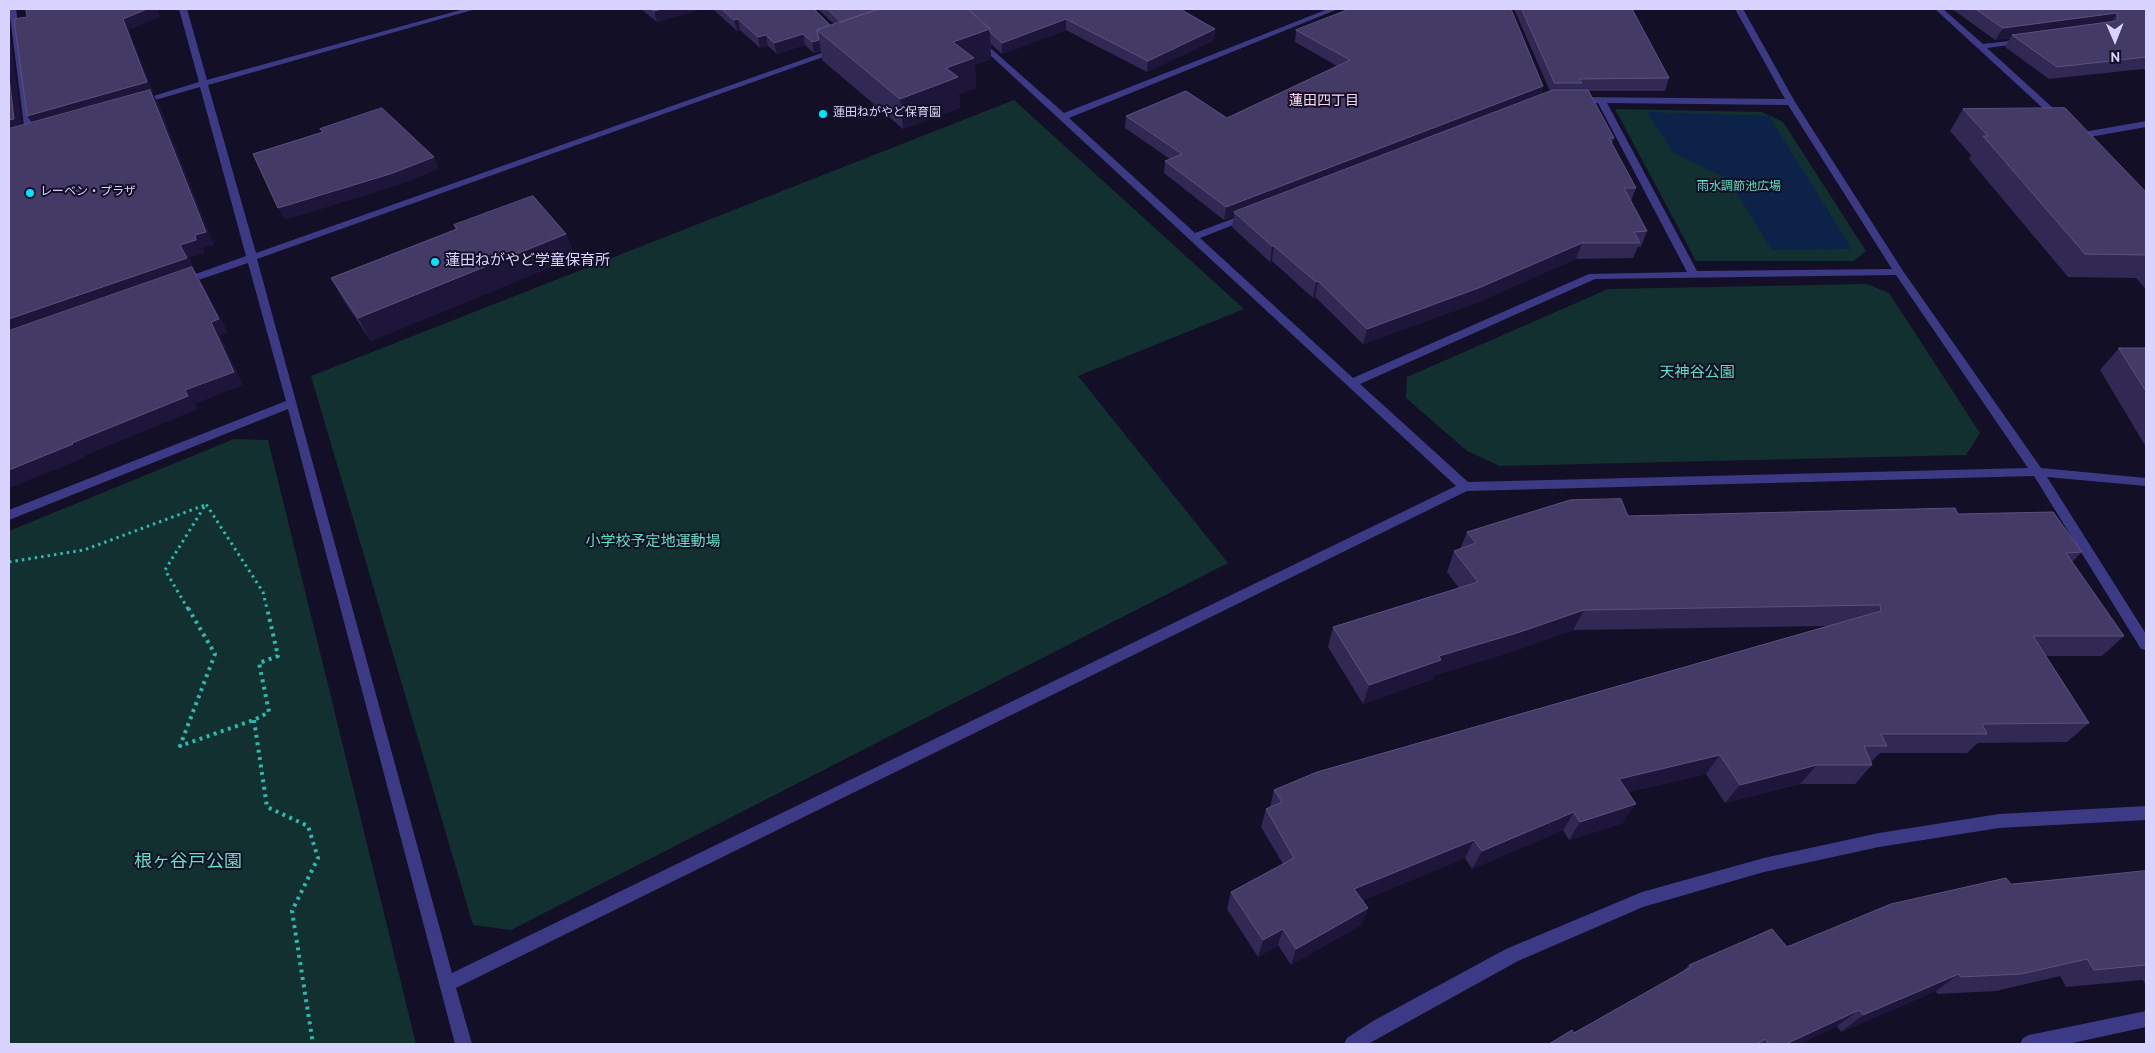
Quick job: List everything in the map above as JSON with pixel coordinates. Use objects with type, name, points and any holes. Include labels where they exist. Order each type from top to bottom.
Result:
[{"type":"street","points":[[12,9],[26,135],[39,131]]},
{"type":"street","points":[[183,9],[292,403],[463,1044]]},
{"type":"street","points":[[131,105],[472,9]]},
{"type":"street","points":[[1062,116],[1334,9]]},
{"type":"street","points":[[1739,9],[1792,102],[1899,272],[2037,472],[2146,645]]},
{"type":"street","points":[[1939,9],[2081,138],[2146,124]]},
{"type":"street","points":[[969,31],[1465,487]]},
{"type":"street","points":[[1980,47],[2038,39]]},
{"type":"street","points":[[176,284],[848,46]]},
{"type":"street","points":[[1565,100],[1792,102]]},
{"type":"street","points":[[1601,100],[1694,275]]},
{"type":"street","points":[[1194,237],[1259,212]]},
{"type":"street","points":[[1352,384],[1593,276],[1899,272]]},
{"type":"street","points":[[9,515],[292,403]]},
{"type":"street","points":[[447,984],[1465,487],[2037,472],[2146,482]]},
{"type":"street","points":[[1353,1044],[1379,1027],[1512,955],[1642,900],[1764,865],[1879,840],[1999,821],[2146,813]]},
{"type":"street","points":[[2029,1044],[2146,1019]]},
{"type":"path","points":[[9,562],[84,550],[206,504]]},
{"type":"path","points":[[206,504],[263,592],[278,656],[259,663],[269,712],[254,720],[180,746],[215,654],[165,570],[206,504]]},
{"type":"path","points":[[254,720],[267,808],[308,826],[318,858],[292,911],[313,1044]]},
{"type":"green space","name":"小学校予定地運動場","points":[[1014,100],[1244,309],[1078,376],[1228,563],[511,930],[473,925],[311,376]]},
{"type":"green space","name":"雨水調節池広場","points":[[1615,109],[1762,112],[1783,122],[1866,251],[1854,261],[1696,261]]},
{"type":"green space","name":"天神谷公園","points":[[1867,284],[1889,293],[1980,433],[1966,455],[1500,466],[1467,451],[1406,398],[1407,377],[1608,289]]},
{"type":"green space","name":"根ヶ谷戸公園","points":[[234,439],[268,440],[416,1044],[9,1044],[9,531]]},
{"type":"water","points":[[1647,112],[1769,116],[1852,249],[1772,250],[1728,179],[1674,153]]},
{"type":"building","points":[[26,9],[147,9],[123,19],[147,82],[27,116],[14,19],[27,17]]},
{"type":"building","points":[[722,9],[814,9],[830,25],[817,30],[819,40],[812,42],[803,34],[774,43],[766,35],[758,37],[738,19],[734,20]]},
{"type":"building","points":[[828,9],[879,9],[841,22]]},
{"type":"building","points":[[879,9],[968,9],[990,29],[953,42],[974,58],[946,68],[958,77],[900,99],[817,30]]},
{"type":"building","points":[[968,9],[1180,9],[1215,29],[1148,61],[1066,19],[1002,43]]},
{"type":"building","points":[[1350,9],[1511,9],[1543,86],[1226,207],[1165,161],[1182,154],[1126,116],[1186,91],[1227,118],[1350,60],[1296,30]]},
{"type":"building","points":[[1522,9],[1632,9],[1669,78],[1579,79],[1582,83],[1555,83]]},
{"type":"building","points":[[1976,9],[2146,9],[2146,57],[2057,67],[2012,35],[2116,21],[2118,19],[2117,13],[2003,28]]},
{"type":"building","points":[[9,77],[14,119],[9,120]]},
{"type":"building","points":[[150,90],[206,232],[195,235],[196,240],[180,245],[187,258],[9,319],[9,129]]},
{"type":"building","points":[[1553,90],[1588,90],[1614,138],[1609,138],[1636,188],[1624,188],[1647,231],[1634,232],[1640,243],[1582,243],[1481,287],[1367,329],[1318,281],[1316,282],[1272,246],[1234,212]]},
{"type":"building","points":[[382,108],[434,157],[390,174],[278,208],[253,154],[323,132],[320,129]]},
{"type":"building","points":[[2065,108],[2146,192],[2146,255],[2085,254],[1983,136],[1988,136],[1963,109]]},
{"type":"building","points":[[533,196],[566,234],[358,318],[331,278],[457,229],[454,225]]},
{"type":"building","points":[[192,267],[219,319],[211,322],[234,372],[185,390],[188,396],[9,470],[9,331]]},
{"type":"building","points":[[2119,348],[2146,348],[2146,391]]},
{"type":"building","points":[[1621,499],[1628,516],[1955,508],[1958,514],[2053,512],[2082,552],[2066,553],[2124,636],[2033,636],[2089,723],[1982,724],[1987,734],[1881,734],[1887,746],[1864,746],[1872,765],[1817,765],[1740,785],[1720,755],[1619,779],[1636,804],[1580,822],[1574,812],[1482,851],[1474,840],[1354,889],[1368,908],[1296,949],[1283,929],[1263,940],[1231,892],[1294,858],[1266,809],[1282,802],[1274,790],[1317,772],[1881,611],[1880,605],[1584,610],[1517,633],[1439,656],[1441,660],[1369,685],[1333,627],[1478,582],[1454,551],[1476,543],[1467,532],[1570,500]]},
{"type":"building","points":[[2146,871],[2146,965],[2094,970],[2087,959],[2021,974],[1961,977],[1959,974],[1863,1015],[1859,1010],[1786,1044],[1769,1044],[1765,1039],[1757,1044],[1549,1044],[1572,1030],[1574,1033],[1691,967],[1689,965],[1772,929],[1787,947],[1891,904],[2006,878],[2011,884]]},
{"type":"place","name":"蓮田ねがやど保育園","points":[[823,114]]},
{"type":"place","name":"レーベン・プラザ","points":[[30,193]]},
{"type":"place","name":"蓮田ねがやど学童保育所","points":[[435,262]]},
{"type":"district","name":"蓮田四丁目","points":[[1324,102]]}]
